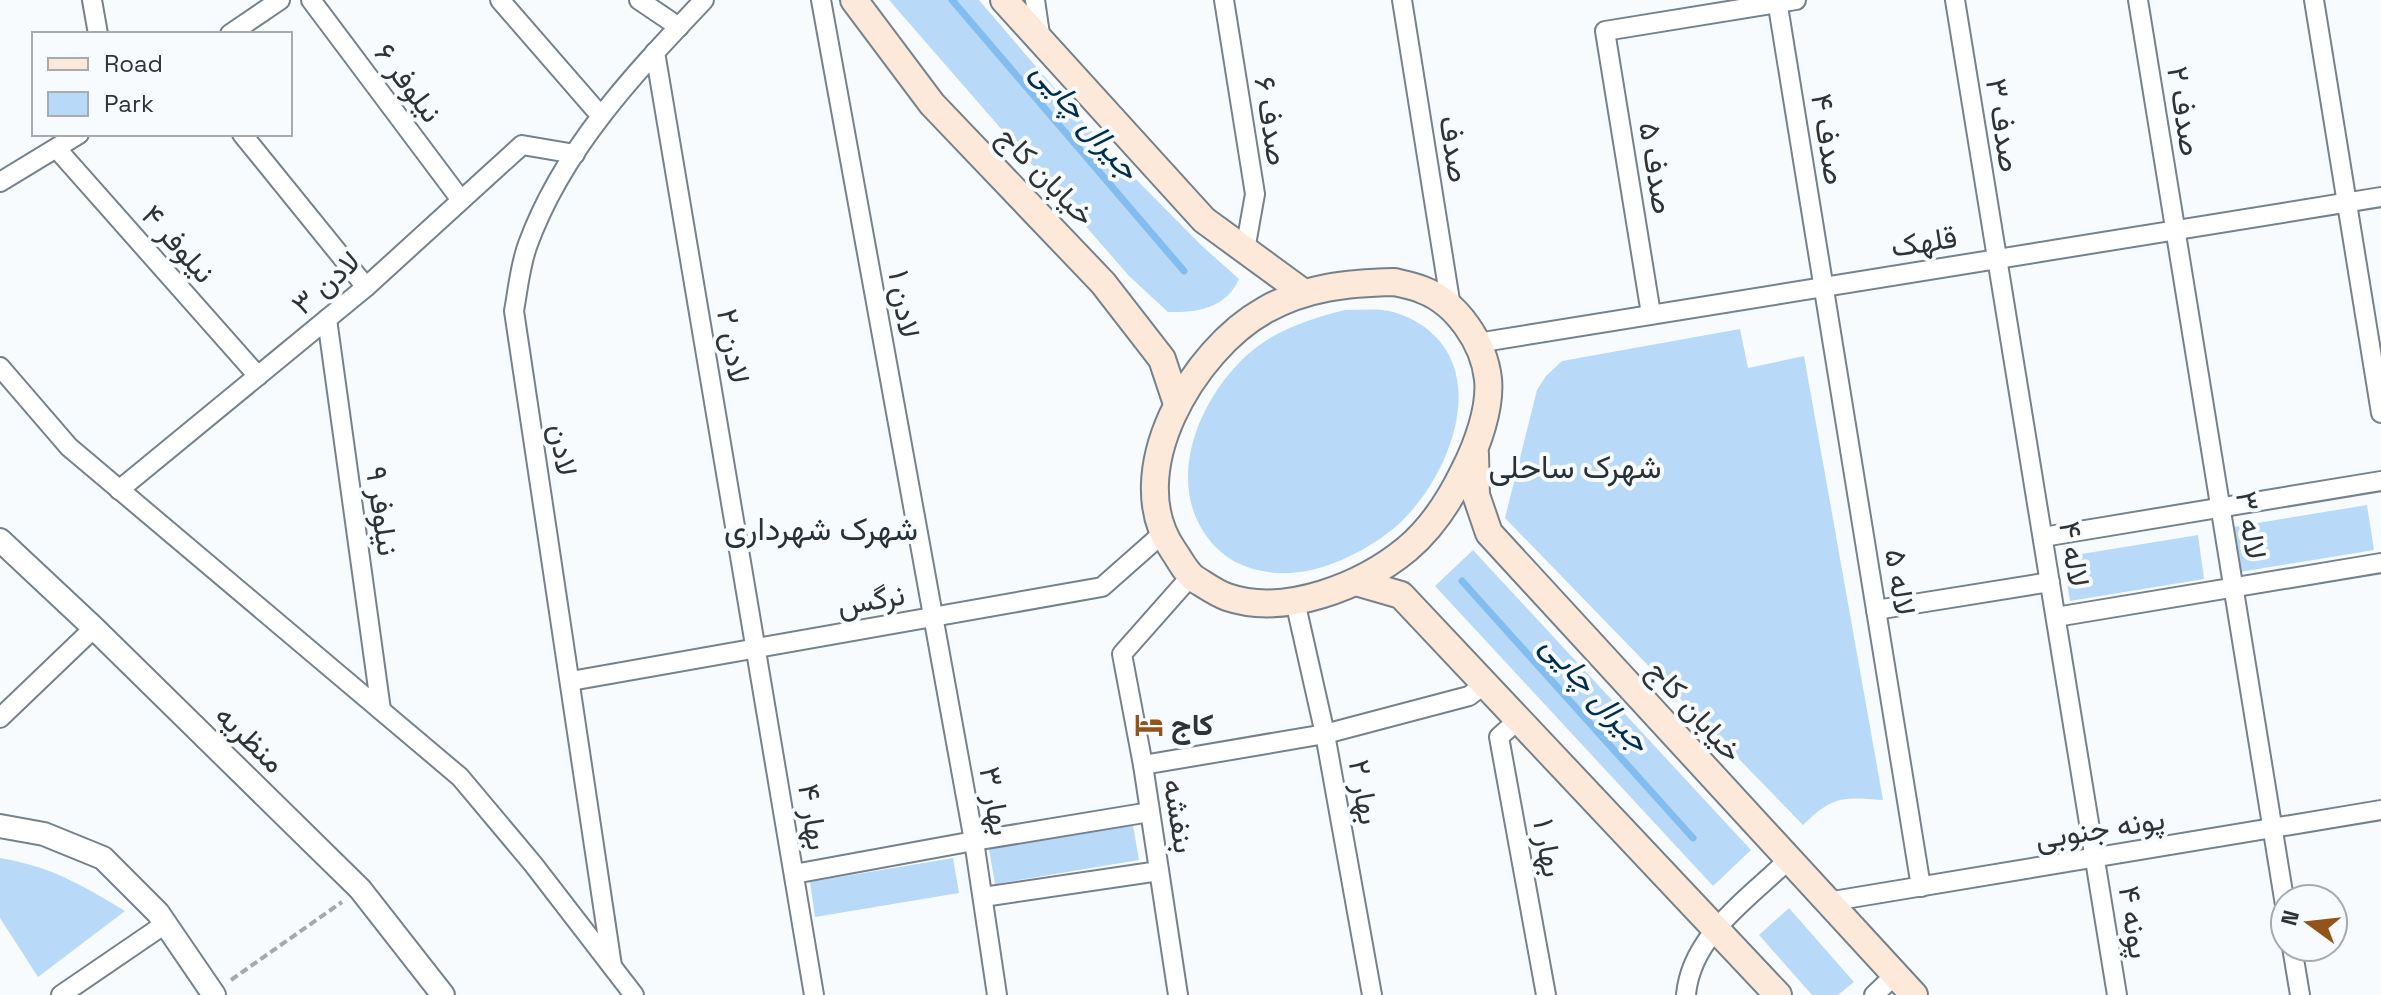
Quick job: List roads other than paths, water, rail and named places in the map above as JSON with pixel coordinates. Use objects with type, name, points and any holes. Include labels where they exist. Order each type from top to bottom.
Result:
[{"type":"main road","name":"خیابان کاج","points":[[854,0],[932,104],[1103,283],[1162,359],[1177,404]]},
{"type":"main road","points":[[1004,0],[1204,220],[1304,293]]},
{"type":"main road","points":[[1394,282],[1424,290],[1451,307],[1465,321],[1477,343],[1488,379],[1483,421],[1475,449],[1448,503],[1407,549],[1356,582],[1327,593],[1295,601],[1267,603],[1226,597],[1191,576],[1162,534],[1155,481],[1163,442],[1177,404],[1200,367],[1229,336],[1264,311],[1304,293],[1348,283],[1394,282]]},
{"type":"main road","name":"خیابان کاج","points":[[1475,449],[1476,495],[1489,533],[1914,995]]},
{"type":"main road","points":[[1356,582],[1401,595],[1778,995]]},
{"type":"street","points":[[92,0],[98,32]]},
{"type":"street","points":[[233,32],[280,0]]},
{"type":"street","name":"نیلوفر ۶","points":[[311,0],[461,200]]},
{"type":"street","points":[[500,0],[600,115]]},
{"type":"street","points":[[639,0],[679,27]]},
{"type":"street","name":"لادن","points":[[612,966],[514,311],[527,246],[554,184],[600,115],[704,0]]},
{"type":"street","name":"لادن ۱","points":[[821,0],[932,618]]},
{"type":"street","points":[[1035,0],[1041,41]]},
{"type":"street","name":"صدف ۶","points":[[1224,0],[1255,194],[1245,250]]},
{"type":"street","name":"صدف","points":[[1402,0],[1451,307]]},
{"type":"street","name":"صدف ۳","points":[[1955,0],[1996,259]]},
{"type":"street","name":"صدف ۲","points":[[2138,0],[2175,230]]},
{"type":"street","points":[[2314,0],[2381,413]]},
{"type":"street","name":"صدف ۵","points":[[1651,314],[1605,31],[1783,1]]},
{"type":"street","name":"صدف ۴","points":[[1783,1],[1824,287]]},
{"type":"street","name":"لادن ۲","points":[[655,52],[758,648]]},
{"type":"street","points":[[0,182],[76,136]]},
{"type":"street","points":[[244,136],[366,287]]},
{"type":"street","name":"لادن ۳","points":[[119,490],[366,287],[522,145],[575,154]]},
{"type":"street","name":"نیلوفر ۴","points":[[57,149],[258,376]]},
{"type":"street","name":"قلهک","points":[[1477,343],[2381,197]]},
{"type":"street","name":"لاله ۳","points":[[2175,230],[2281,883]]},
{"type":"street","name":"لاله ۴","points":[[1996,259],[2095,858]]},
{"type":"street","name":"لاله ۵","points":[[1824,287],[1921,887]]},
{"type":"street","name":"نیلوفر ۹","points":[[327,319],[381,710]]},
{"type":"street","points":[[0,367],[69,447],[460,777],[533,864],[634,995]]},
{"type":"street","points":[[2043,537],[2381,481]]},
{"type":"street","name":"نرگس","points":[[571,681],[1102,587],[1162,534]]},
{"type":"street","name":"منظریه","points":[[0,540],[360,889],[443,995]]},
{"type":"street","points":[[2056,617],[2381,563]]},
{"type":"street","name":"بنفشه","points":[[1178,995],[1143,765],[1122,654],[1191,576]]},
{"type":"street","points":[[1876,610],[2050,582]]},
{"type":"street","name":"بهار ۲","points":[[1295,601],[1325,734],[1372,995]]},
{"type":"street","name":"بهار ۳","points":[[932,618],[974,841],[997,995]]},
{"type":"street","points":[[0,718],[94,628]]},
{"type":"street","name":"بهار ۴","points":[[758,648],[814,995]]},
{"type":"street","points":[[1143,765],[1325,734],[1469,696],[1485,684]]},
{"type":"street","name":"بهار ۱","points":[[1518,720],[1499,737],[1546,995]]},
{"type":"street","name":"پونه جنوبی","points":[[1827,902],[2381,810]]},
{"type":"street","points":[[794,874],[1150,812]]},
{"type":"street","points":[[0,826],[44,834],[103,858],[133,885],[165,924],[214,994]]},
{"type":"street","name":"پونه ۴","points":[[2095,858],[2117,995]]},
{"type":"street","points":[[1686,995],[1688,974],[1698,951],[1716,929],[1788,860]]},
{"type":"street","points":[[983,897],[1159,871]]},
{"type":"street","points":[[61,995],[165,924]]},
{"type":"street","points":[[2295,963],[2300,995]]},
{"type":"street","points":[[1874,995],[1895,975]]},
{"type":"waterway","name":"جیرال چایی","points":[[952,0],[1184,271]]},
{"type":"waterway","name":"جیرال چایی","points":[[1462,581],[1693,838]]},
{"type":"place","name":"کاج","points":[[1149,725]]},
{"type":"district","name":"شهرک ساحلی","points":[[1575,467]]},
{"type":"district","name":"شهرک شهرداری","points":[[821,529]]}]
